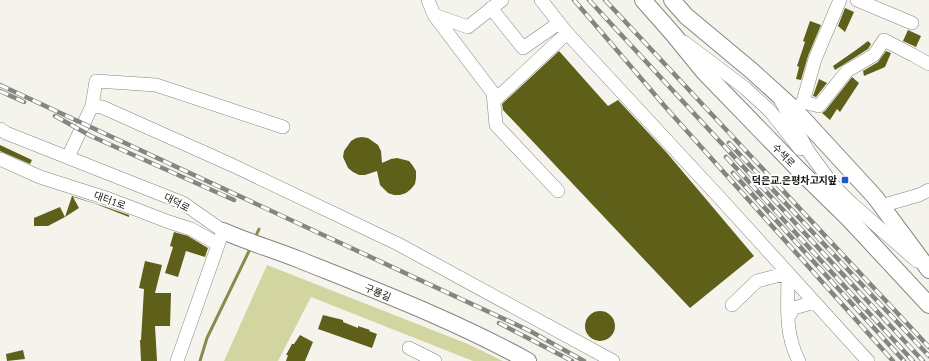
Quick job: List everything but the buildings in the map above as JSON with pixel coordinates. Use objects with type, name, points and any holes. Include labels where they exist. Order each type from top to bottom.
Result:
[{"type":"main road","name":"수색로","points":[[643,0],[674,34],[704,72],[799,170],[850,219],[929,305]]},
{"type":"main road","points":[[672,0],[686,16],[777,94],[799,106],[875,197],[929,271]]},
{"type":"main road","name":"구룡길","points":[[224,236],[268,249],[298,260],[425,311],[504,347],[528,361]]},
{"type":"street","points":[[428,0],[434,16],[493,93],[496,125],[558,191]]},
{"type":"street","points":[[434,16],[468,27],[502,0]]},
{"type":"street","points":[[541,0],[567,33],[868,361]]},
{"type":"street","points":[[840,0],[815,59],[799,106],[819,106],[847,71],[874,55],[884,40],[929,64]]},
{"type":"street","points":[[857,0],[912,23]]},
{"type":"street","points":[[491,8],[523,48],[559,23]]},
{"type":"street","points":[[494,101],[567,33]]},
{"type":"street","points":[[68,157],[92,106],[96,81],[156,85],[283,126]]},
{"type":"street","points":[[777,94],[808,151],[833,185],[929,271]]},
{"type":"street","points":[[92,106],[102,107],[232,165],[398,244],[612,361]]},
{"type":"street","name":"대덕로","points":[[0,129],[6,133],[183,203],[224,236]]},
{"type":"street","name":"대터1로","points":[[0,159],[40,177],[109,199],[191,229],[224,236]]},
{"type":"street","points":[[881,206],[919,195],[929,190]]},
{"type":"street","points":[[176,361],[224,236]]},
{"type":"street","points":[[732,305],[757,281],[788,273]]},
{"type":"street","points":[[788,273],[788,320],[794,351],[799,361]]},
{"type":"street","points":[[788,320],[794,308],[811,303],[816,304]]},
{"type":"street","points":[[409,348],[435,361]]},
{"type":"green space","points":[[267,265],[468,344],[503,361],[473,361],[311,297],[278,361],[224,361]]},
{"type":"waterway","points":[[255,238],[259,229]]},
{"type":"waterway","points":[[200,361],[207,338],[251,247]]},
{"type":"railway","points":[[574,0],[668,110],[893,361]]},
{"type":"railway","points":[[589,0],[923,361]]},
{"type":"railway","points":[[605,0],[929,347]]},
{"type":"railway","points":[[0,85],[530,331],[584,361]]},
{"type":"railway","points":[[0,91],[24,102]]},
{"type":"railway","points":[[55,116],[91,136],[234,200]]},
{"type":"railway","points":[[729,143],[929,356]]},
{"type":"railway","points":[[726,157],[913,361]]},
{"type":"railway","points":[[733,173],[904,361]]},
{"type":"railway","points":[[499,323],[572,361]]},
{"type":"place","name":"덕은교.은평차고지앞","points":[[845,180]]}]
